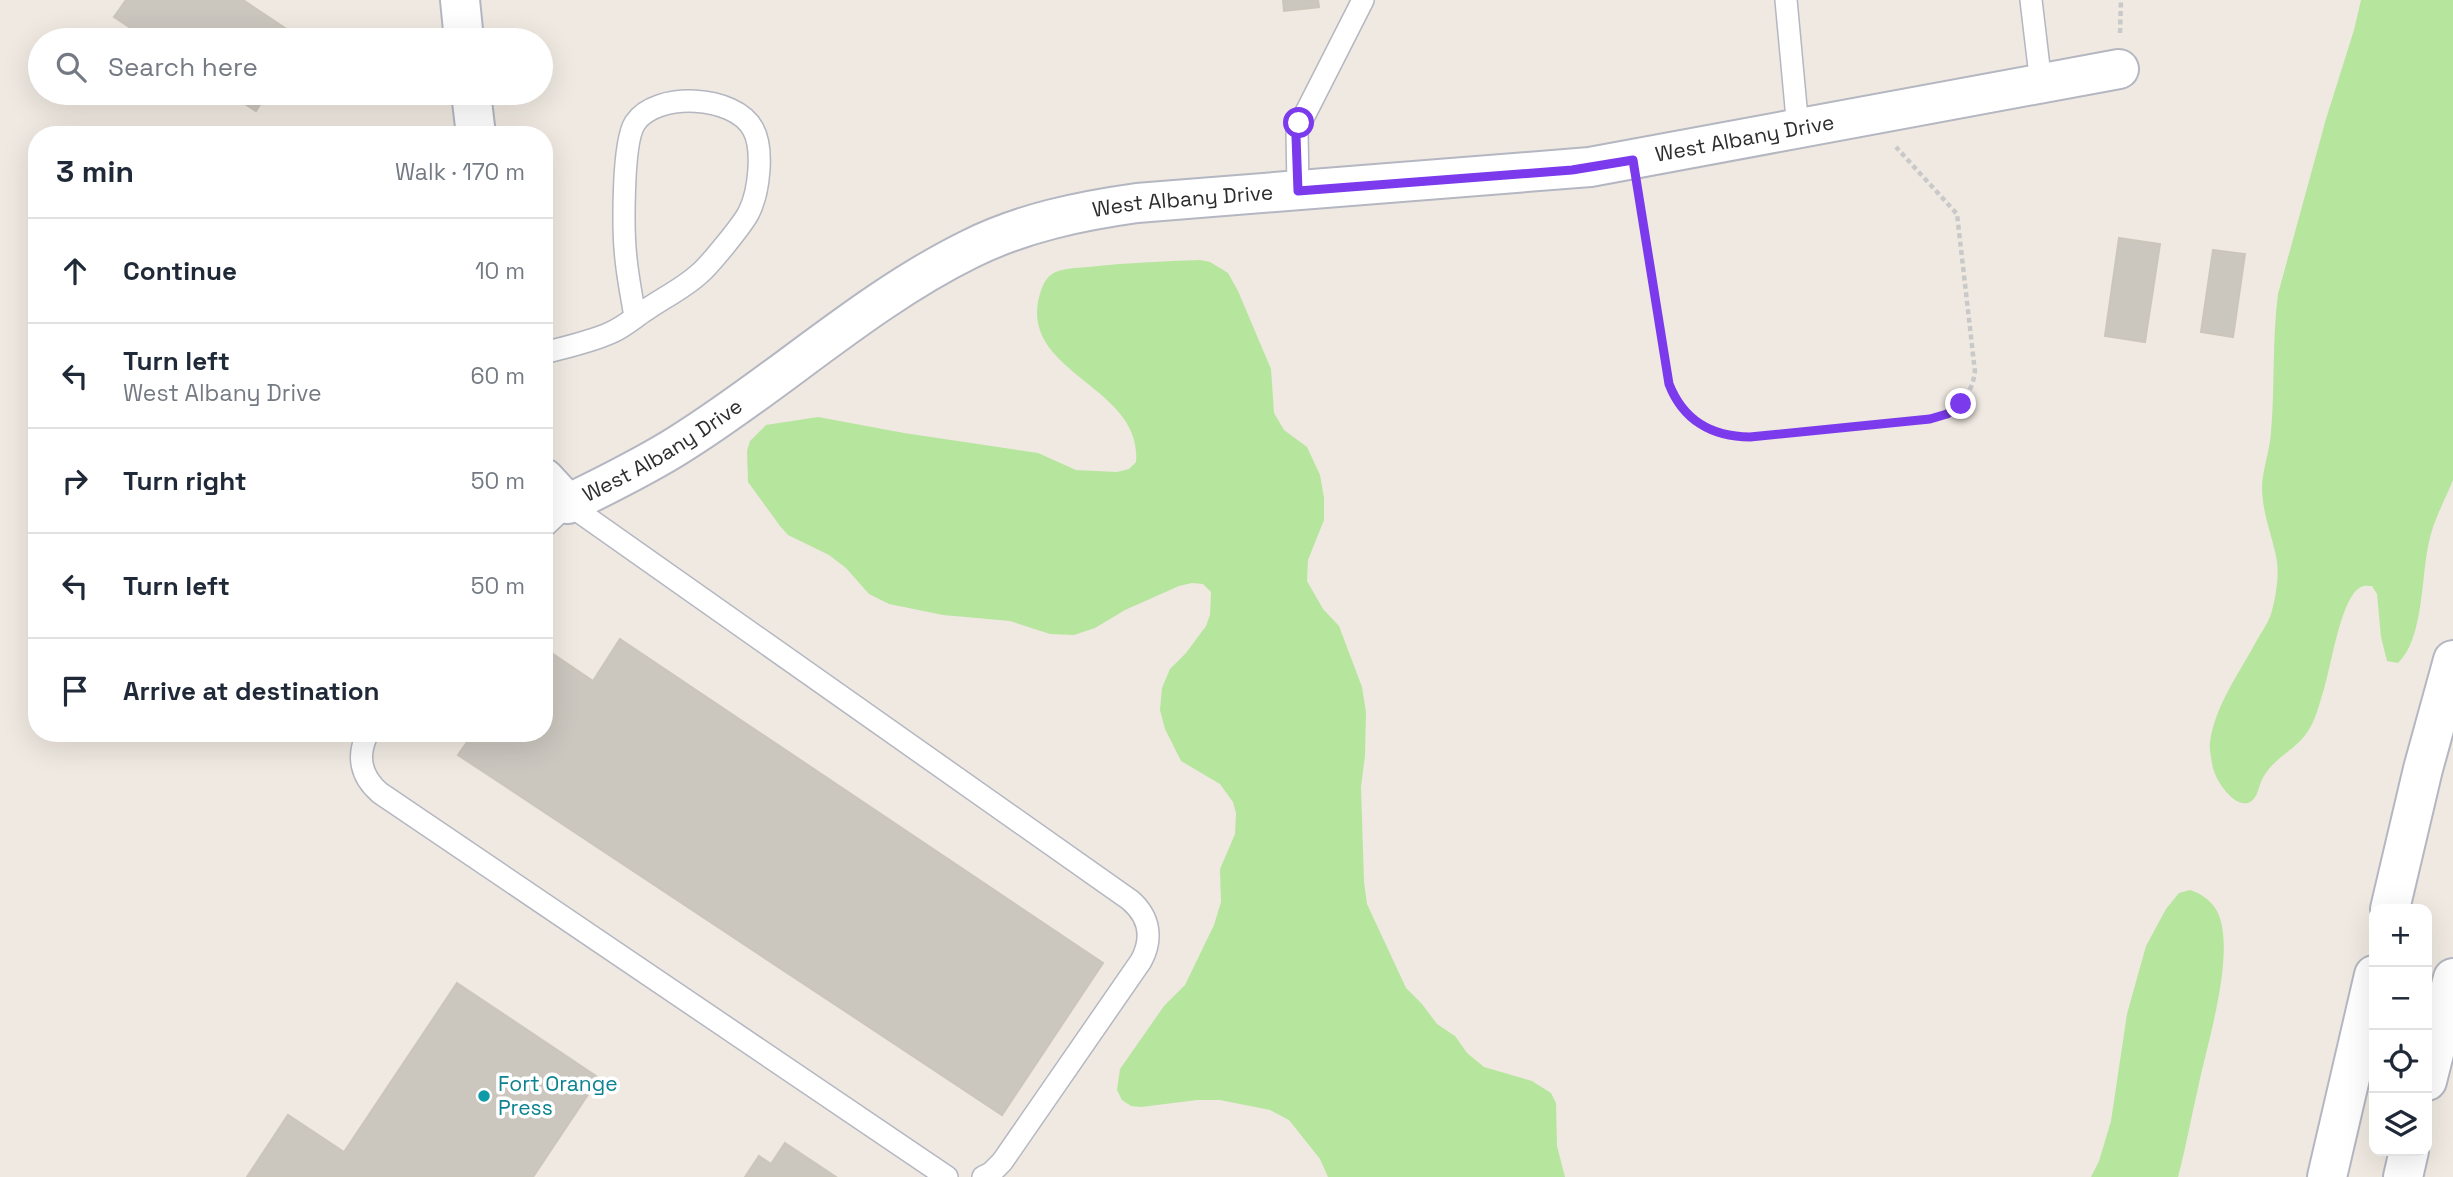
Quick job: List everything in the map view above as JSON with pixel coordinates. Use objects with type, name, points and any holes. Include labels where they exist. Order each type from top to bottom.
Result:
[{"type":"street","points":[[460,0],[463,28]]},
{"type":"street","name":"West Albany Drive","points":[[553,503],[622,478],[681,444],[916,278],[971,248],[1039,222],[1138,202],[1572,170],[2119,69]]},
{"type":"street","points":[[472,105],[475,126]]},
{"type":"street","points":[[2391,904],[2423,769],[2453,660]]},
{"type":"street","points":[[2432,1062],[2453,978]]},
{"type":"street","points":[[2327,1177],[2369,996]]},
{"type":"street","points":[[2403,1177],[2408,1156]]},
{"type":"lane","points":[[1298,191],[1297,130],[1363,0]]},
{"type":"lane","points":[[1786,0],[1798,129]]},
{"type":"lane","points":[[2031,0],[2041,84]]},
{"type":"lane","points":[[553,350],[612,333],[699,274],[748,214],[756,193],[759,166],[757,148],[753,129],[743,118],[726,107],[706,102],[672,102],[650,109],[635,122],[625,159],[625,257],[635,317]]},
{"type":"lane","points":[[553,504],[1118,892],[1141,911],[1148,932],[1147,947],[1141,961],[1002,1162],[983,1177]]},
{"type":"lane","points":[[364,742],[361,751],[362,767],[368,782],[380,793],[947,1177]]},
{"type":"path","points":[[1633,160],[1666,372],[1674,396],[1690,416],[1712,431],[1737,437],[1938,417],[1961,404],[1971,389],[1975,372],[1957,214],[1867,117]]},
{"type":"green space","points":[[2361,0],[2453,0],[2453,480],[2431,534],[2417,623],[2406,652],[2398,663],[2387,661],[2381,637],[2377,594],[2372,586],[2361,587],[2354,593],[2342,618],[2324,689],[2309,730],[2270,767],[2254,799],[2247,803],[2240,802],[2225,790],[2214,772],[2210,742],[2222,703],[2268,621],[2274,600],[2277,563],[2262,489],[2271,432],[2278,294]]},
{"type":"green space","points":[[1200,260],[1210,262],[1228,273],[1271,369],[1274,413],[1284,430],[1307,447],[1320,475],[1324,520],[1308,560],[1307,581],[1323,609],[1339,626],[1362,687],[1366,712],[1361,787],[1367,904],[1406,988],[1437,1024],[1455,1036],[1467,1053],[1484,1067],[1532,1081],[1551,1093],[1556,1103],[1557,1146],[1565,1177],[1328,1177],[1320,1159],[1289,1120],[1270,1110],[1220,1100],[1141,1107],[1131,1106],[1122,1100],[1117,1090],[1120,1069],[1164,1006],[1185,985],[1214,925],[1221,902],[1220,869],[1235,834],[1236,813],[1233,802],[1220,784],[1181,761],[1165,729],[1160,710],[1162,688],[1170,669],[1206,626],[1210,615],[1211,592],[1203,584],[1179,586],[1125,610],[1095,628],[1074,635],[1050,634],[1010,621],[943,615],[889,604],[869,594],[846,568],[829,555],[788,535],[748,482],[747,451],[750,441],[766,425],[818,417],[1038,453],[1076,470],[1117,472],[1129,469],[1136,462],[1133,437],[1122,416],[1049,347],[1039,327],[1038,302],[1041,291],[1049,277],[1064,269]]},
{"type":"green space","points":[[2190,890],[2206,898],[2216,909],[2223,930],[2224,951],[2218,999],[2178,1177],[2091,1177],[2099,1161],[2111,1121],[2127,1014],[2146,946],[2166,909],[2179,893]]},
{"type":"building","points":[[126,0],[243,0],[285,28],[131,28],[114,17]]},
{"type":"building","points":[[1283,0],[1318,0],[1319,7],[1284,11]]},
{"type":"building","points":[[247,105],[260,105],[256,111]]},
{"type":"building","points":[[2119,238],[2160,244],[2145,342],[2105,336]]},
{"type":"building","points":[[2213,250],[2245,254],[2233,337],[2201,332]]},
{"type":"building","points":[[620,639],[1103,963],[1002,1115],[458,755],[467,742],[553,742],[553,654],[593,681]]},
{"type":"building","name":"Fort Orange Press","points":[[457,983],[599,1078],[533,1177],[247,1177],[288,1115],[344,1152]]},
{"type":"building","points":[[785,1143],[836,1177],[745,1177],[759,1156],[771,1164]]},
{"type":"place","name":"Fort Orange Press","points":[[484,1096]]},
{"type":"route","points":[[1299,123],[1296,136],[1298,191],[1572,170],[1633,160],[1669,384],[1681,407],[1700,425],[1712,431],[1750,437],[1930,419],[1947,414],[1961,404]]}]
